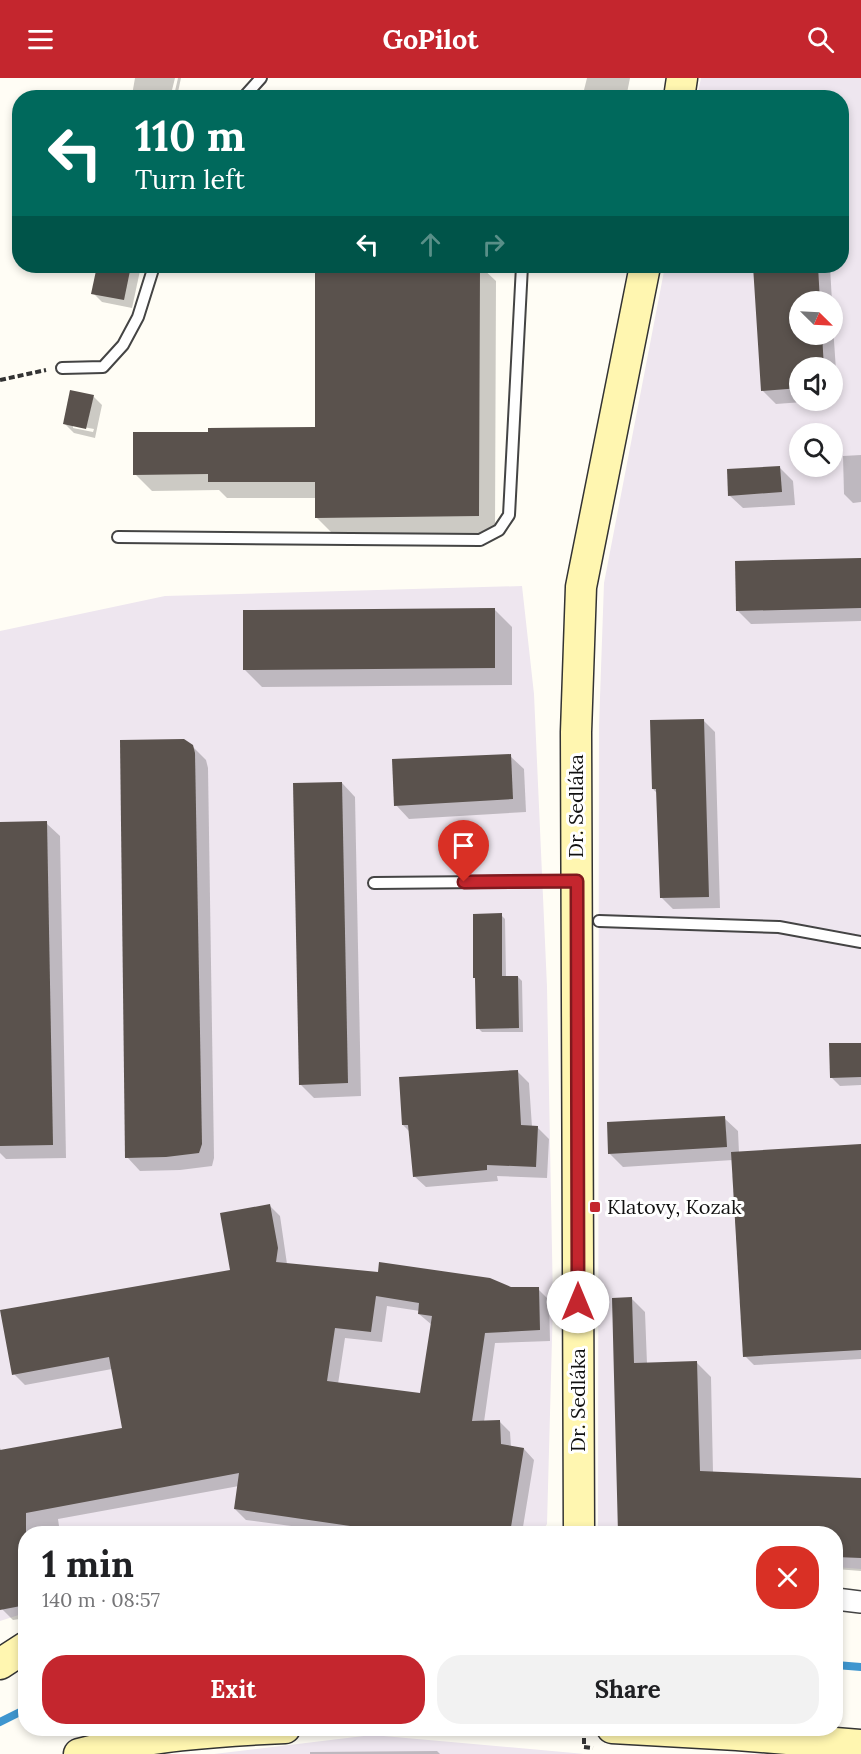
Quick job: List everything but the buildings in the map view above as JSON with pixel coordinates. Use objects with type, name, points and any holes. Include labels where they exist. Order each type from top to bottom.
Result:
[{"type":"street","name":"Dr. Sedláka","points":[[579,1526],[576,732],[581,587],[644,273]]},
{"type":"street","points":[[843,1600],[861,1602]]},
{"type":"street","points":[[0,1664],[18,1652]]},
{"type":"street","points":[[79,1754],[116,1744],[169,1736]]},
{"type":"street","points":[[749,1736],[861,1745]]},
{"type":"lane","points":[[250,90],[261,78]]},
{"type":"lane","points":[[62,368],[103,367],[123,345],[138,317],[152,273]]},
{"type":"lane","points":[[118,537],[480,540],[499,530],[509,515],[522,273]]},
{"type":"lane","points":[[374,883],[577,881]]},
{"type":"lane","points":[[599,921],[779,927],[861,942]]},
{"type":"path","points":[[0,380],[62,368]]},
{"type":"shaded area","points":[[701,78],[861,78],[861,1569],[843,1568],[843,1526],[598,1526],[599,726],[604,583],[664,273],[849,273],[849,90],[698,90]]},
{"type":"shaded area","points":[[522,586],[534,694],[547,987],[553,1303],[547,1524],[546,1526],[18,1526],[18,1615],[0,1621],[0,631],[165,596]]},
{"type":"shaded area","points":[[364,1736],[383,1736],[584,1754],[214,1754]]},
{"type":"waterway","points":[[843,1666],[861,1667]]},
{"type":"waterway","points":[[0,1722],[18,1713]]},
{"type":"place","name":"Klatovy, Kozak","points":[[595,1207]]},
{"type":"route","points":[[464,882],[577,881],[578,1302]]}]
